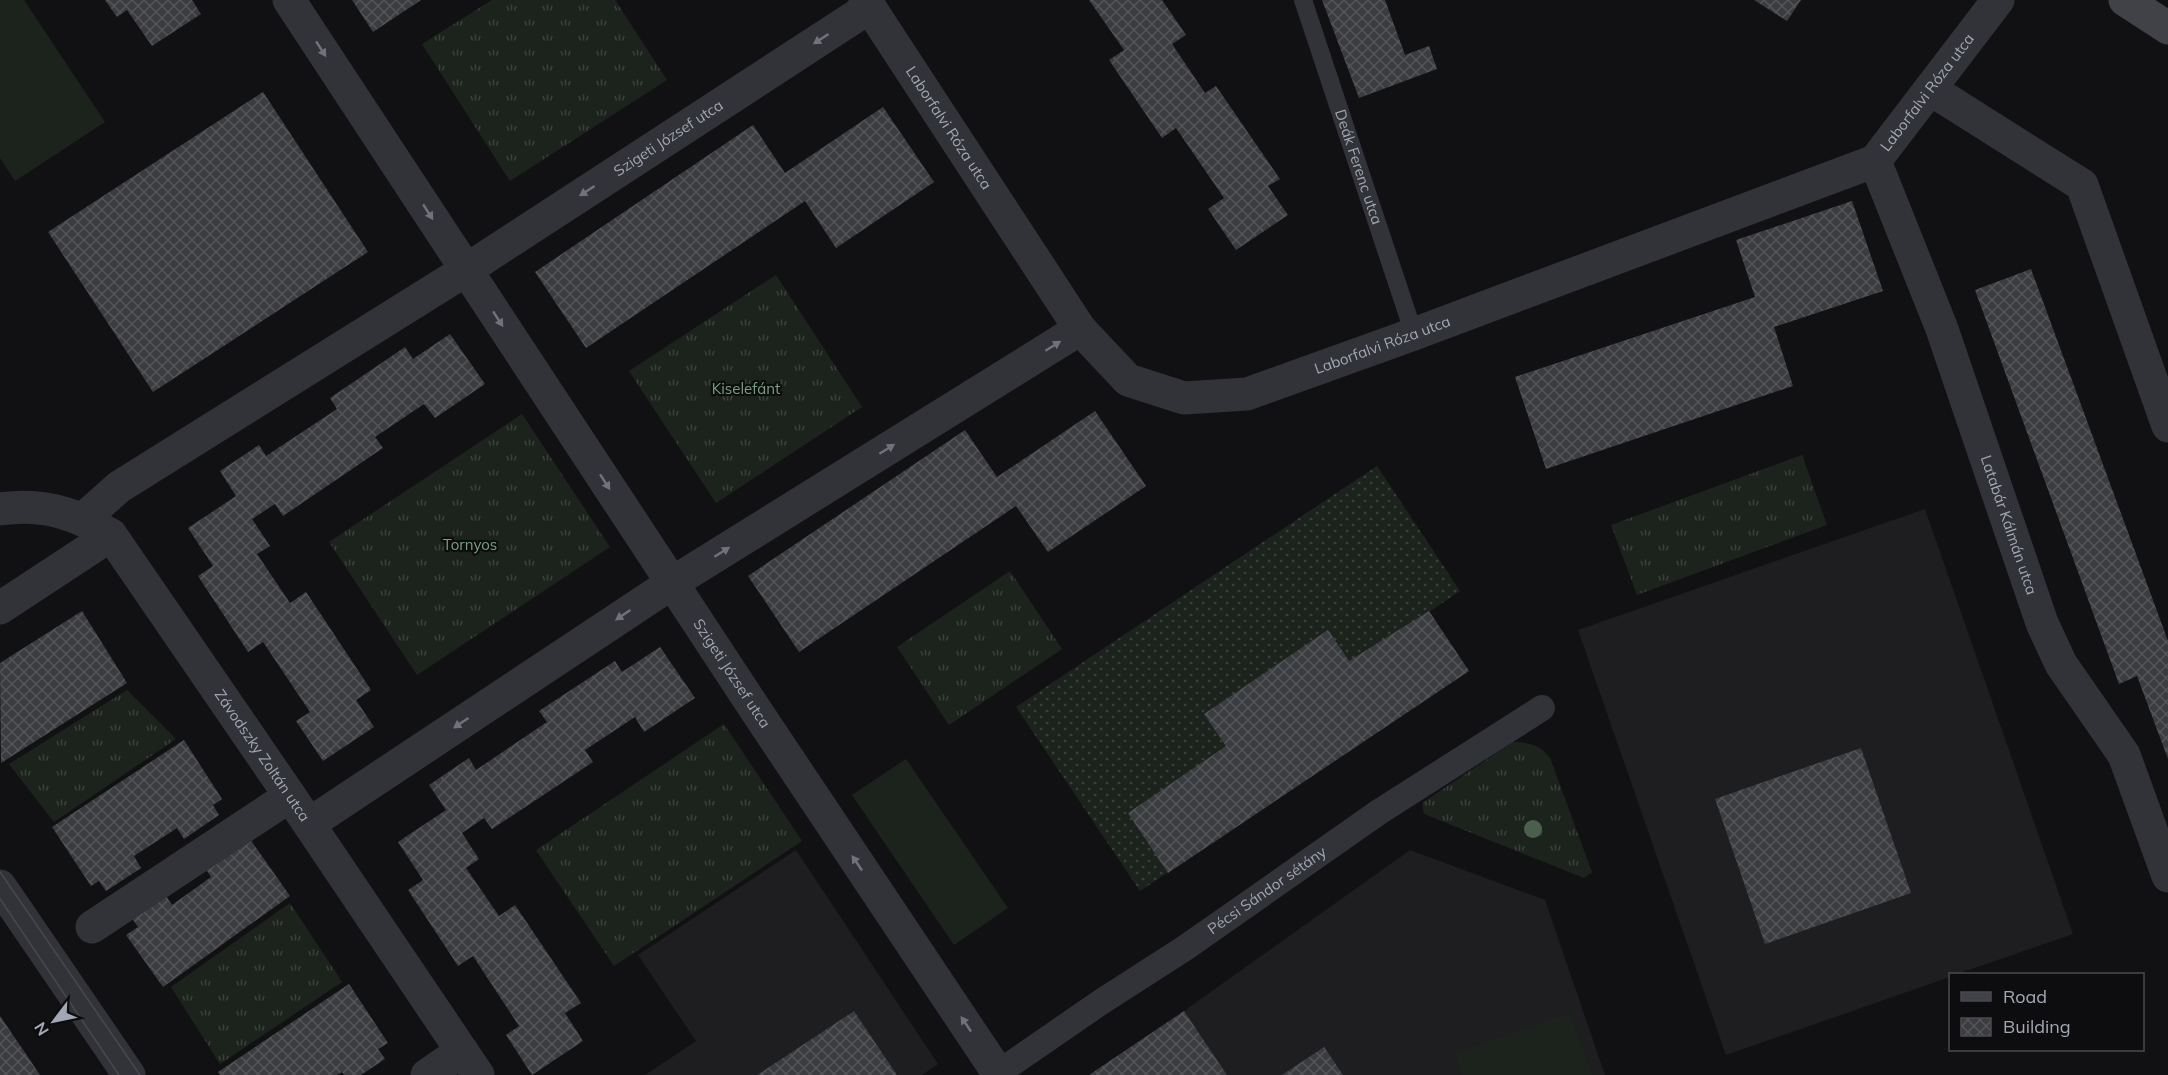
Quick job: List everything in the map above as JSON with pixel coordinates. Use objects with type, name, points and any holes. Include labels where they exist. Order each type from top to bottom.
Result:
[{"type":"main road","points":[[2124,0],[2168,28]]},
{"type":"street","name":"Szigeti József utca","points":[[289,0],[998,1074]]},
{"type":"street","name":"Laborfalvi Róza utca","points":[[868,4],[1080,329],[1128,380],[1184,398],[1247,394],[1414,334],[1875,161],[1998,0]]},
{"type":"street","name":"Szigeti József utca","points":[[466,270],[868,4]]},
{"type":"street","points":[[1930,89],[2082,185],[2168,426]]},
{"type":"street","name":"Latabár Kálmán utca","points":[[1875,161],[1942,329],[2042,622],[2061,664],[2124,755],[2168,876]]},
{"type":"street","points":[[83,519],[119,487],[466,270]]},
{"type":"street","points":[[309,824],[672,583],[1080,329]]},
{"type":"street","name":"Závodszky Zoltán utca","points":[[0,509],[20,506],[52,508],[83,519],[111,535],[470,1063]]},
{"type":"street","points":[[0,608],[111,535]]},
{"type":"street","name":"Pécsi Sándor sétány","points":[[998,1074],[1101,1002],[1185,948],[1379,812],[1542,708]]},
{"type":"street","points":[[92,927],[290,796]]},
{"type":"street","points":[[0,886],[129,1075]]},
{"type":"street","points":[[427,1075],[470,1063]]},
{"type":"lane","name":"Deák Ferenc utca","points":[[1303,0],[1414,334]]},
{"type":"shaded area","points":[[1925,509],[2073,934],[1960,973],[1949,973],[1949,977],[1726,1055],[1578,630]]},
{"type":"shaded area","points":[[796,850],[938,1064],[922,1075],[897,1075],[854,1011],[757,1075],[645,1075],[696,1041],[638,955]]},
{"type":"shaded area","points":[[1410,850],[1545,900],[1605,1075],[1089,1075],[1184,1011]]},
{"type":"green space","points":[[0,0],[24,0],[105,122],[15,181],[0,158]]},
{"type":"green space","points":[[492,0],[615,0],[667,80],[510,181],[422,44]]},
{"type":"green space","name":"Kiselefánt","points":[[776,275],[862,407],[716,503],[629,371]]},
{"type":"green space","name":"Tornyos","points":[[522,414],[610,547],[417,675],[329,542]]},
{"type":"green space","points":[[1802,455],[1827,525],[1637,595],[1611,525]]},
{"type":"green space","points":[[1377,466],[1460,591],[1429,612],[1469,671],[1140,891],[1016,707]]},
{"type":"green space","points":[[1010,571],[1062,649],[949,725],[897,647]]},
{"type":"green space","points":[[127,690],[176,739],[54,822],[9,764]]},
{"type":"green space","points":[[724,724],[802,841],[614,966],[536,850]]},
{"type":"green space","points":[[1513,742],[1534,745],[1550,758],[1592,872],[1584,878],[1424,814],[1422,803]]},
{"type":"green space","points":[[906,759],[1008,908],[954,945],[852,795]]},
{"type":"green space","points":[[290,903],[342,982],[220,1064],[171,987]]},
{"type":"green space","points":[[1570,1013],[1592,1075],[1462,1075],[1455,1053]]},
{"type":"building","points":[[105,0],[192,0],[201,14],[152,46],[127,10],[117,17]]},
{"type":"building","points":[[352,0],[421,0],[373,32]]},
{"type":"building","points":[[1089,0],[1162,0],[1186,35],[1172,44],[1205,93],[1216,86],[1280,179],[1268,186],[1288,215],[1236,250],[1208,209],[1224,198],[1176,128],[1162,138],[1109,60],[1124,50]]},
{"type":"building","points":[[1322,0],[1385,0],[1405,55],[1429,46],[1437,69],[1359,98]]},
{"type":"building","points":[[1754,0],[1801,0],[1787,21]]},
{"type":"building","points":[[263,92],[368,252],[153,392],[48,232]]},
{"type":"building","points":[[883,107],[934,182],[836,248],[805,201],[586,348],[535,272],[753,125],[785,173]]},
{"type":"building","points":[[1852,201],[1883,291],[1774,327],[1793,386],[1546,469],[1515,377],[1755,297],[1736,240]]},
{"type":"building","points":[[2031,269],[2168,641],[2168,759],[2137,676],[2119,684],[1975,290]]},
{"type":"building","points":[[450,334],[485,384],[435,418],[424,404],[375,437],[383,448],[283,516],[275,504],[252,519],[270,546],[257,554],[290,603],[306,592],[371,690],[356,700],[374,727],[323,761],[296,721],[310,712],[263,642],[248,652],[198,576],[213,566],[188,528],[236,496],[220,471],[259,445],[266,456],[337,409],[330,398],[405,347],[413,359]]},
{"type":"building","points":[[1095,411],[1146,486],[1048,552],[1016,506],[799,652],[748,576],[965,430],[997,477]]},
{"type":"building","points":[[82,611],[127,683],[1,763],[0,663]]},
{"type":"building","points":[[1429,611],[1469,671],[1168,873],[1128,813],[1226,746],[1204,714],[1328,630],[1349,661]]},
{"type":"building","points":[[660,647],[695,698],[644,732],[635,717],[585,750],[593,762],[492,829],[484,818],[462,833],[479,859],[466,868],[499,916],[515,905],[581,1003],[565,1013],[583,1041],[532,1075],[506,1035],[519,1026],[473,956],[458,966],[408,890],[423,880],[398,842],[446,810],[429,785],[469,758],[476,770],[547,722],[539,711],[615,661],[622,672]]},
{"type":"building","points":[[184,740],[222,799],[213,805],[219,815],[184,839],[177,828],[134,856],[141,868],[106,891],[99,881],[91,886],[52,827]]},
{"type":"building","points":[[1861,748],[1911,893],[1765,944],[1715,799]]},
{"type":"building","points":[[250,839],[290,896],[163,987],[126,935],[138,927],[131,917],[164,893],[172,905],[211,877],[201,862]]},
{"type":"building","points":[[349,984],[388,1043],[378,1049],[385,1059],[361,1075],[344,1075],[342,1072],[337,1075],[220,1075],[218,1072]]},
{"type":"building","points":[[854,1011],[897,1075],[757,1075]]},
{"type":"building","points":[[1184,1011],[1227,1075],[1089,1075]]},
{"type":"building","points":[[0,1016],[30,1060],[40,1075],[0,1075]]},
{"type":"building","points":[[1324,1047],[1343,1075],[1282,1075]]},
{"type":"tram line","points":[[0,872],[140,1075]]},
{"type":"tram line","points":[[0,899],[119,1075]]}]
